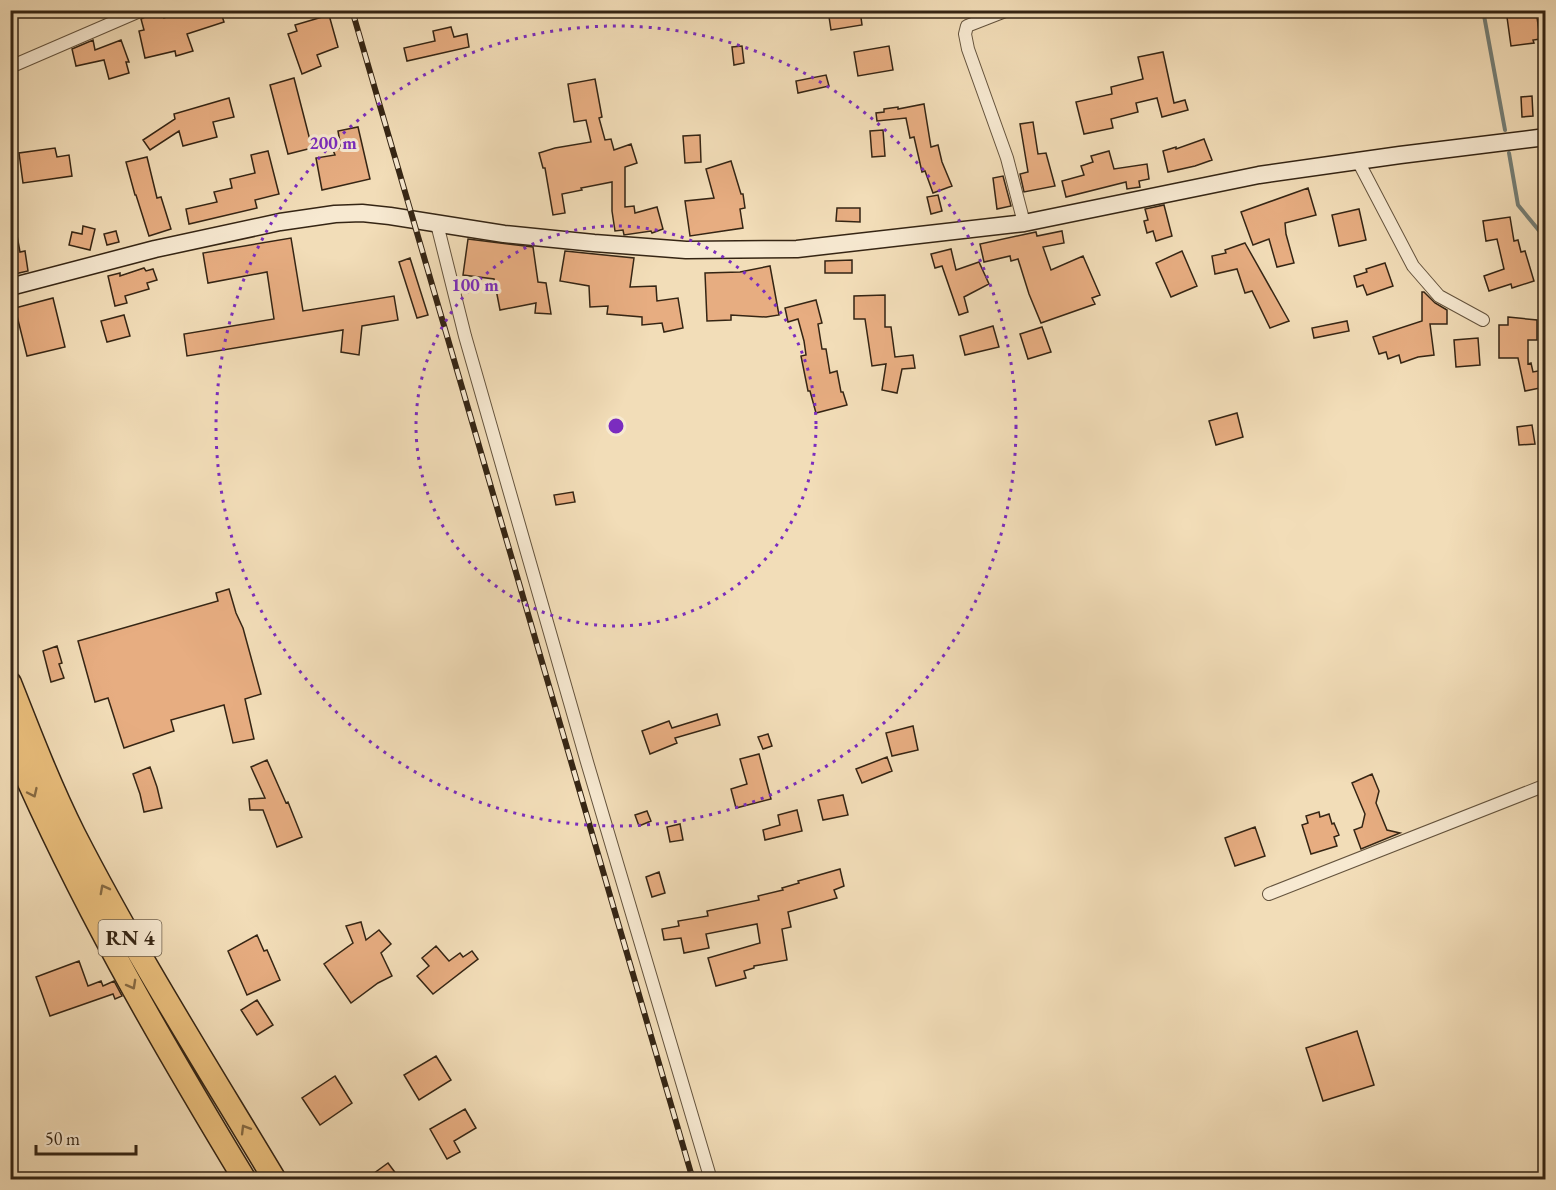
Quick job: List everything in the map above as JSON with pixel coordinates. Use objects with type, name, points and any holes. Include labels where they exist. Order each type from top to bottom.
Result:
[{"type":"highway","name":"RN 4","points":[[10,683],[73,832],[123,925],[275,1179]]},
{"type":"highway","name":"RN 4","points":[[10,739],[33,794],[100,927],[154,1025],[245,1179]]},
{"type":"main road","points":[[10,287],[155,249],[302,219],[362,213],[515,235],[686,250],[797,249],[1024,223],[1260,175],[1545,137]]},
{"type":"street","points":[[10,67],[142,10]]},
{"type":"street","points":[[1008,10],[967,26],[965,34],[968,49],[1007,158],[1024,223]]},
{"type":"street","points":[[1358,161],[1413,266],[1438,296],[1483,320]]},
{"type":"street","points":[[437,224],[465,336],[587,762],[711,1179]]},
{"type":"street","points":[[1269,894],[1545,785]]},
{"type":"building","points":[[185,10],[220,10],[224,22],[187,34],[193,51],[176,56],[175,51],[145,58],[139,31],[144,30],[141,19],[163,12],[164,18]]},
{"type":"building","points":[[828,10],[860,10],[862,25],[831,30]]},
{"type":"building","points":[[1506,10],[1536,10],[1540,39],[1533,40],[1534,43],[1511,46]]},
{"type":"building","points":[[329,15],[338,47],[317,55],[321,66],[302,74],[288,34],[297,31],[295,25]]},
{"type":"building","points":[[451,27],[454,37],[467,34],[469,47],[407,61],[404,48],[435,41],[433,31]]},
{"type":"building","points":[[93,40],[95,50],[121,40],[129,62],[126,62],[129,73],[109,79],[104,60],[76,66],[72,49]]},
{"type":"building","points":[[742,46],[744,63],[734,65],[732,47]]},
{"type":"building","points":[[889,46],[893,70],[858,76],[854,52]]},
{"type":"building","points":[[1163,52],[1174,103],[1185,100],[1188,110],[1162,117],[1157,98],[1136,103],[1138,112],[1111,119],[1113,128],[1084,134],[1076,102],[1112,94],[1111,87],[1143,79],[1138,57]]},
{"type":"building","points":[[826,75],[829,86],[798,93],[796,81]]},
{"type":"building","points":[[294,78],[312,148],[288,154],[270,85]]},
{"type":"building","points":[[595,79],[602,117],[599,118],[605,140],[611,139],[614,150],[631,144],[637,163],[625,167],[625,207],[634,206],[635,213],[657,207],[663,229],[652,233],[651,231],[624,235],[623,230],[615,231],[612,182],[562,194],[565,213],[553,215],[545,168],[543,168],[539,153],[591,142],[586,120],[574,122],[568,84]]},
{"type":"building","points":[[1532,96],[1533,116],[1522,117],[1521,97]]},
{"type":"building","points":[[229,98],[234,117],[213,122],[217,137],[183,146],[179,131],[150,150],[143,140],[175,119],[174,114]]},
{"type":"building","points":[[924,104],[931,147],[938,145],[952,186],[933,193],[925,171],[922,172],[914,137],[910,138],[906,118],[877,121],[876,113],[884,112],[884,109]]},
{"type":"building","points":[[1033,122],[1038,154],[1046,153],[1055,186],[1024,192],[1020,174],[1028,172],[1020,124]]},
{"type":"building","points":[[358,127],[370,179],[322,190],[316,158],[335,155],[333,150],[341,148],[338,131]]},
{"type":"building","points":[[883,130],[885,156],[872,157],[870,131]]},
{"type":"building","points":[[700,135],[701,162],[685,163],[683,136]]},
{"type":"building","points":[[1204,139],[1212,160],[1168,172],[1163,151]]},
{"type":"building","points":[[55,148],[57,157],[69,155],[72,176],[23,183],[19,153]]},
{"type":"building","points":[[268,151],[279,194],[255,200],[257,208],[189,224],[186,209],[217,202],[214,192],[232,188],[230,179],[255,173],[251,155]]},
{"type":"building","points":[[1109,151],[1114,169],[1147,164],[1149,179],[1139,181],[1140,187],[1127,189],[1126,182],[1066,197],[1062,181],[1084,175],[1081,166],[1093,162],[1091,156]]},
{"type":"building","points":[[147,157],[157,198],[161,197],[171,229],[149,236],[126,162]]},
{"type":"building","points":[[731,161],[741,194],[743,194],[745,208],[740,209],[743,228],[690,236],[685,201],[714,198],[706,169]]},
{"type":"building","points":[[1003,176],[1011,206],[997,209],[993,178]]},
{"type":"building","points":[[1308,188],[1316,215],[1285,223],[1294,263],[1277,267],[1269,239],[1253,245],[1241,212]]},
{"type":"building","points":[[938,195],[942,211],[931,214],[927,197]]},
{"type":"building","points":[[1164,205],[1172,236],[1156,241],[1153,231],[1147,233],[1144,221],[1148,220],[1145,209]]},
{"type":"building","points":[[837,208],[860,208],[860,222],[836,221]]},
{"type":"building","points":[[1359,209],[1366,240],[1339,246],[1332,215]]},
{"type":"building","points":[[1510,217],[1514,241],[1518,240],[1521,252],[1525,251],[1534,281],[1512,288],[1511,284],[1489,291],[1484,276],[1504,269],[1497,239],[1486,241],[1483,221]]},
{"type":"building","points":[[83,226],[95,229],[90,250],[69,245],[72,232],[82,234]]},
{"type":"building","points":[[10,230],[16,230],[20,252],[25,251],[28,271],[10,275]]},
{"type":"building","points":[[116,231],[119,242],[107,245],[104,234]]},
{"type":"building","points":[[1062,231],[1064,243],[1043,247],[1051,270],[1083,256],[1100,295],[1092,298],[1095,304],[1041,323],[1018,259],[1011,261],[1010,256],[984,262],[980,244],[1036,232],[1037,236]]},
{"type":"building","points":[[291,238],[303,311],[394,296],[398,320],[362,326],[359,355],[341,352],[343,330],[187,356],[184,334],[274,319],[267,272],[208,283],[203,253]]},
{"type":"building","points":[[468,239],[533,247],[538,282],[546,283],[551,314],[535,313],[536,303],[500,310],[494,279],[463,275]]},
{"type":"building","points":[[1245,243],[1289,321],[1270,328],[1252,291],[1245,293],[1237,269],[1215,274],[1212,256],[1226,253],[1225,250]]},
{"type":"building","points":[[951,249],[956,270],[979,262],[989,284],[964,297],[968,312],[959,315],[942,266],[935,268],[931,254]]},
{"type":"building","points":[[565,251],[634,258],[630,287],[656,286],[657,301],[678,298],[683,328],[664,332],[662,323],[642,325],[642,317],[607,314],[608,306],[590,307],[589,286],[560,281]]},
{"type":"building","points":[[1182,251],[1197,286],[1171,297],[1156,263]]},
{"type":"building","points":[[410,258],[428,315],[417,318],[399,262]]},
{"type":"building","points":[[852,260],[852,273],[825,273],[825,261]]},
{"type":"building","points":[[1385,263],[1393,286],[1367,295],[1363,285],[1357,287],[1354,276],[1367,272],[1366,269]]},
{"type":"building","points":[[770,266],[779,315],[766,317],[731,315],[731,320],[707,321],[705,273],[740,272]]},
{"type":"building","points":[[144,268],[146,271],[153,269],[157,280],[147,283],[149,289],[125,296],[127,303],[115,306],[108,276],[120,273],[120,276]]},
{"type":"building","points":[[1422,292],[1447,310],[1447,324],[1430,324],[1434,355],[1418,357],[1401,363],[1399,355],[1388,359],[1386,352],[1379,354],[1373,337],[1422,321]]},
{"type":"building","points":[[885,295],[885,327],[891,327],[895,357],[913,355],[915,368],[902,369],[897,393],[882,390],[886,364],[872,366],[865,319],[854,319],[854,296]]},
{"type":"building","points":[[53,298],[65,347],[27,356],[15,308]]},
{"type":"building","points":[[816,300],[822,323],[818,324],[822,349],[826,349],[830,373],[837,371],[841,392],[843,392],[847,405],[816,413],[810,391],[808,391],[801,356],[806,355],[798,319],[788,322],[785,308]]},
{"type":"building","points":[[124,315],[130,336],[107,342],[101,321]]},
{"type":"building","points":[[1508,317],[1537,320],[1537,340],[1528,340],[1528,364],[1531,363],[1533,372],[1544,370],[1545,387],[1525,391],[1518,358],[1499,358],[1499,325],[1508,325]]},
{"type":"building","points":[[1347,321],[1349,331],[1314,338],[1312,328]]},
{"type":"building","points":[[993,326],[999,347],[965,355],[960,336]]},
{"type":"building","points":[[1042,327],[1051,352],[1028,359],[1020,334]]},
{"type":"building","points":[[1478,338],[1480,365],[1456,367],[1454,340]]},
{"type":"building","points":[[1237,413],[1243,437],[1216,445],[1209,421]]},
{"type":"building","points":[[1532,425],[1535,444],[1519,445],[1517,427]]},
{"type":"building","points":[[573,492],[575,502],[556,505],[554,495]]},
{"type":"building","points":[[229,589],[243,628],[261,694],[245,699],[254,739],[233,743],[224,705],[171,720],[174,731],[124,748],[108,698],[95,702],[78,641],[218,601],[216,593]]},
{"type":"building","points":[[57,646],[62,663],[59,664],[64,678],[51,682],[43,651]]},
{"type":"building","points":[[717,714],[720,725],[675,738],[677,743],[650,754],[642,731],[669,721],[672,728]]},
{"type":"building","points":[[913,726],[918,750],[892,756],[886,733]]},
{"type":"building","points":[[768,734],[772,746],[763,749],[758,737]]},
{"type":"building","points":[[759,754],[771,799],[736,808],[731,789],[747,784],[740,759]]},
{"type":"building","points":[[887,757],[892,771],[862,783],[856,769]]},
{"type":"building","points":[[267,760],[302,837],[277,847],[263,810],[250,810],[249,799],[265,798],[251,767]]},
{"type":"building","points":[[150,767],[162,808],[144,812],[133,774]]},
{"type":"building","points":[[1372,774],[1379,791],[1376,803],[1387,830],[1400,833],[1361,849],[1354,830],[1362,827],[1365,814],[1352,783]]},
{"type":"building","points":[[843,795],[848,815],[823,820],[818,800]]},
{"type":"building","points":[[797,810],[802,831],[765,840],[763,830],[780,825],[778,815]]},
{"type":"building","points":[[647,811],[651,821],[639,826],[635,815]]},
{"type":"building","points":[[1319,812],[1320,817],[1329,814],[1332,824],[1334,823],[1339,835],[1334,837],[1337,846],[1311,854],[1302,825],[1308,823],[1306,816]]},
{"type":"building","points":[[680,824],[683,840],[670,842],[667,827]]},
{"type":"building","points":[[1255,827],[1265,856],[1235,866],[1225,838]]},
{"type":"building","points":[[840,869],[844,886],[834,890],[837,898],[788,912],[791,927],[782,929],[787,960],[754,966],[744,971],[746,978],[716,986],[708,958],[760,943],[757,924],[706,934],[709,948],[684,953],[681,938],[664,940],[662,929],[679,926],[678,921],[708,916],[707,911],[759,900],[758,896],[783,890],[782,888],[799,883],[798,881]]},
{"type":"building","points":[[659,872],[665,893],[652,897],[646,877]]},
{"type":"building","points":[[361,922],[366,940],[379,930],[391,944],[381,953],[392,976],[378,983],[351,1003],[324,964],[353,943],[346,926]]},
{"type":"building","points":[[257,935],[264,951],[267,950],[280,980],[247,995],[228,951]]},
{"type":"building","points":[[436,946],[449,961],[460,953],[463,957],[472,951],[478,959],[433,994],[417,976],[429,966],[422,958]]},
{"type":"building","points":[[79,961],[88,986],[101,981],[103,986],[114,981],[122,996],[115,999],[113,994],[50,1016],[36,977]]},
{"type":"building","points":[[257,1000],[273,1025],[257,1035],[241,1010]]},
{"type":"building","points":[[1357,1031],[1374,1085],[1323,1101],[1306,1048]]},
{"type":"building","points":[[436,1056],[451,1080],[419,1100],[404,1075]]},
{"type":"building","points":[[335,1076],[352,1103],[320,1125],[302,1098]]},
{"type":"building","points":[[465,1109],[476,1128],[454,1141],[460,1152],[447,1159],[430,1129]]},
{"type":"building","points":[[388,1163],[400,1179],[366,1179]]},
{"type":"waterway","points":[[1483,10],[1505,130]]},
{"type":"waterway","points":[[1509,153],[1518,205],[1546,239]]},
{"type":"railway","points":[[352,10],[693,1180]]}]
